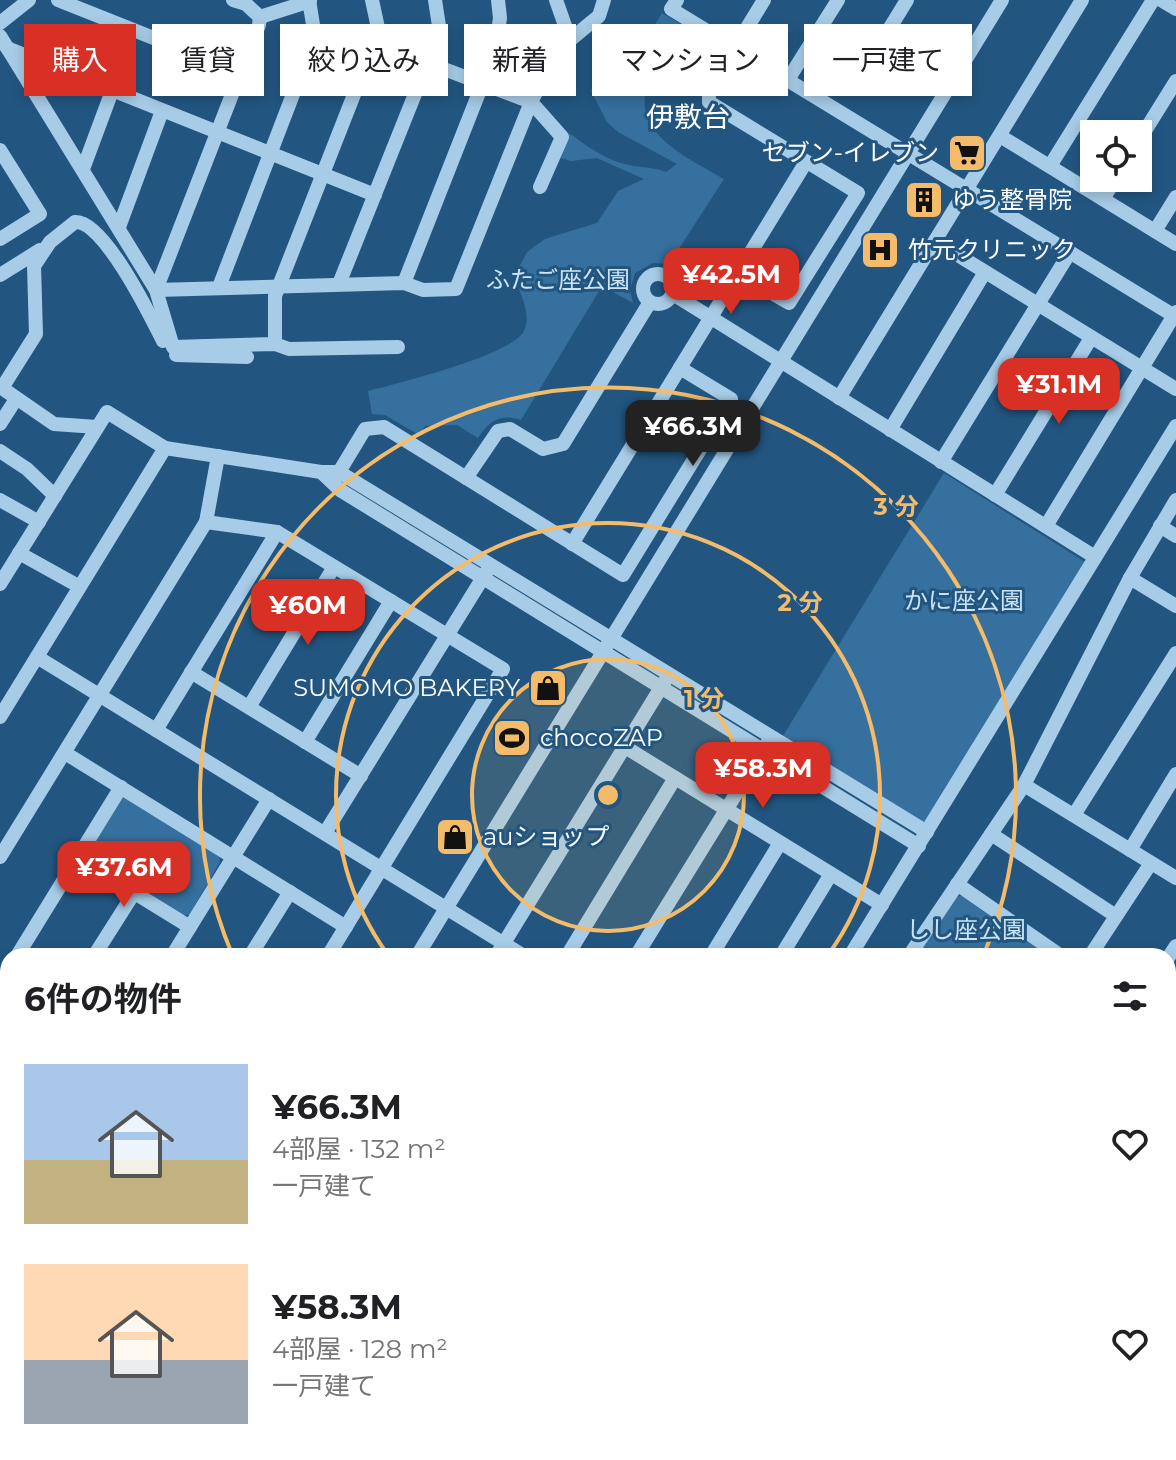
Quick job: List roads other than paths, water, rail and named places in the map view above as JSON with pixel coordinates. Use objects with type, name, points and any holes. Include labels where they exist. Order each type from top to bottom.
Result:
[{"type":"street","points":[[0,23],[29,0]]},
{"type":"street","points":[[58,0],[152,37]]},
{"type":"street","points":[[219,287],[315,37],[310,0],[260,17]]},
{"type":"street","points":[[275,344],[275,296],[375,41],[378,28],[372,0]]},
{"type":"street","points":[[435,0],[439,24]]},
{"type":"street","points":[[498,0],[499,24]]},
{"type":"street","points":[[556,0],[564,24]]},
{"type":"street","points":[[576,32],[599,16],[604,0]]},
{"type":"street","points":[[677,0],[671,9],[696,24]]},
{"type":"street","points":[[750,24],[764,0]]},
{"type":"street","points":[[824,24],[838,0]]},
{"type":"street","points":[[892,24],[907,0]]},
{"type":"street","points":[[422,948],[1002,0]]},
{"type":"street","points":[[839,398],[1082,0]]},
{"type":"street","points":[[1050,166],[1153,0]]},
{"type":"street","points":[[1161,0],[1176,9]]},
{"type":"street","points":[[242,1],[260,17]]},
{"type":"street","points":[[257,24],[260,17]]},
{"type":"street","points":[[4,42],[24,51]]},
{"type":"street","points":[[4,42],[156,290],[170,348]]},
{"type":"street","points":[[804,55],[789,78],[1175,315],[1046,526]]},
{"type":"street","points":[[1152,120],[1176,81]]},
{"type":"street","points":[[83,169],[110,96]]},
{"type":"street","points":[[124,96],[375,195]]},
{"type":"street","points":[[156,290],[230,96]]},
{"type":"street","points":[[339,284],[415,96]]},
{"type":"street","points":[[404,283],[477,96]]},
{"type":"street","points":[[515,96],[531,102],[562,137],[540,187]]},
{"type":"street","points":[[156,290],[404,283],[423,290],[456,289],[534,96]]},
{"type":"street","points":[[709,96],[709,102],[858,193],[789,303],[739,274]]},
{"type":"street","points":[[119,227],[162,111]]},
{"type":"street","points":[[1000,136],[1176,244]]},
{"type":"street","points":[[0,239],[40,214],[3,159]]},
{"type":"street","points":[[572,544],[806,162]]},
{"type":"street","points":[[1103,199],[1107,192]]},
{"type":"street","points":[[1155,231],[1176,197]]},
{"type":"street","points":[[0,275],[75,222],[89,225],[130,278],[170,348],[182,356],[247,357]]},
{"type":"street","points":[[935,241],[1176,389]]},
{"type":"street","points":[[50,242],[32,274],[38,313],[36,334],[1,384],[2,388],[54,424],[97,427]]},
{"type":"street","points":[[941,462],[1001,369],[1070,252]]},
{"type":"street","points":[[890,430],[985,272]]},
{"type":"street","points":[[651,276],[667,277],[673,285],[670,297],[660,305],[650,302],[643,288],[651,276]]},
{"type":"street","points":[[670,297],[763,357],[780,362],[1095,557]]},
{"type":"street","points":[[466,478],[498,431],[510,429],[543,449],[563,444],[650,302]]},
{"type":"street","points":[[995,495],[1091,338]]},
{"type":"street","points":[[170,348],[275,344],[289,349],[398,347]]},
{"type":"street","points":[[336,478],[365,429],[376,425],[623,575],[731,399],[680,368]]},
{"type":"street","points":[[0,424],[16,399]]},
{"type":"street","points":[[0,584],[107,412],[165,448],[321,472],[336,478],[492,565],[613,639],[665,681]]},
{"type":"street","points":[[855,948],[1176,426]]},
{"type":"street","points":[[0,715],[165,448]]},
{"type":"street","points":[[0,451],[27,469],[55,496]]},
{"type":"street","points":[[0,857],[206,522],[218,456]]},
{"type":"street","points":[[336,478],[483,579],[604,653],[665,681],[767,744],[919,846]]},
{"type":"street","points":[[0,500],[39,522]]},
{"type":"street","points":[[915,948],[1024,785],[1130,578],[1176,500]]},
{"type":"street","points":[[206,522],[277,532],[503,669],[333,948]]},
{"type":"street","points":[[1160,526],[1176,536]]},
{"type":"street","points":[[156,730],[277,532]]},
{"type":"street","points":[[19,553],[73,583]]},
{"type":"street","points":[[325,833],[492,565]]},
{"type":"street","points":[[249,707],[334,567]]},
{"type":"street","points":[[1130,578],[1176,606]]},
{"type":"street","points":[[305,742],[391,601]]},
{"type":"street","points":[[1074,815],[1176,653]]},
{"type":"street","points":[[37,657],[447,908],[497,948]]},
{"type":"street","points":[[191,672],[361,776]]},
{"type":"street","points":[[501,948],[665,681]]},
{"type":"street","points":[[767,744],[927,832]]},
{"type":"street","points":[[641,948],[767,744]]},
{"type":"street","points":[[625,747],[882,905]]},
{"type":"street","points":[[65,753],[346,927]]},
{"type":"street","points":[[1130,850],[1176,774]]},
{"type":"street","points":[[572,948],[675,778]]},
{"type":"street","points":[[1024,785],[1176,878]]},
{"type":"street","points":[[22,948],[121,787]]},
{"type":"street","points":[[177,948],[269,799]]},
{"type":"street","points":[[991,834],[1116,916]]},
{"type":"street","points":[[716,948],[780,843]]},
{"type":"street","points":[[78,858],[190,927]]},
{"type":"street","points":[[1095,948],[1151,863]]},
{"type":"street","points":[[786,948],[831,874]]},
{"type":"street","points":[[957,884],[1049,948]]},
{"type":"street","points":[[255,948],[290,892]]},
{"type":"street","points":[[99,948],[134,893]]},
{"type":"place","name":"セブン-イレブン","points":[[967,153]]},
{"type":"place","name":"ゆう整骨院","points":[[924,200]]},
{"type":"place","name":"竹元クリニック","points":[[880,250]]},
{"type":"place","name":"SUMOMO BAKERY","points":[[548,688]]},
{"type":"place","name":"chocoZAP","points":[[512,738]]},
{"type":"place","name":"auショップ","points":[[455,837]]},
{"type":"district","name":"伊敷台","points":[[688,117]]},
{"type":"park label","name":"ふたご座公園","points":[[558,280]]},
{"type":"park label","name":"かに座公園","points":[[964,601]]},
{"type":"park label","name":"しし座公園","points":[[966,930]]}]
